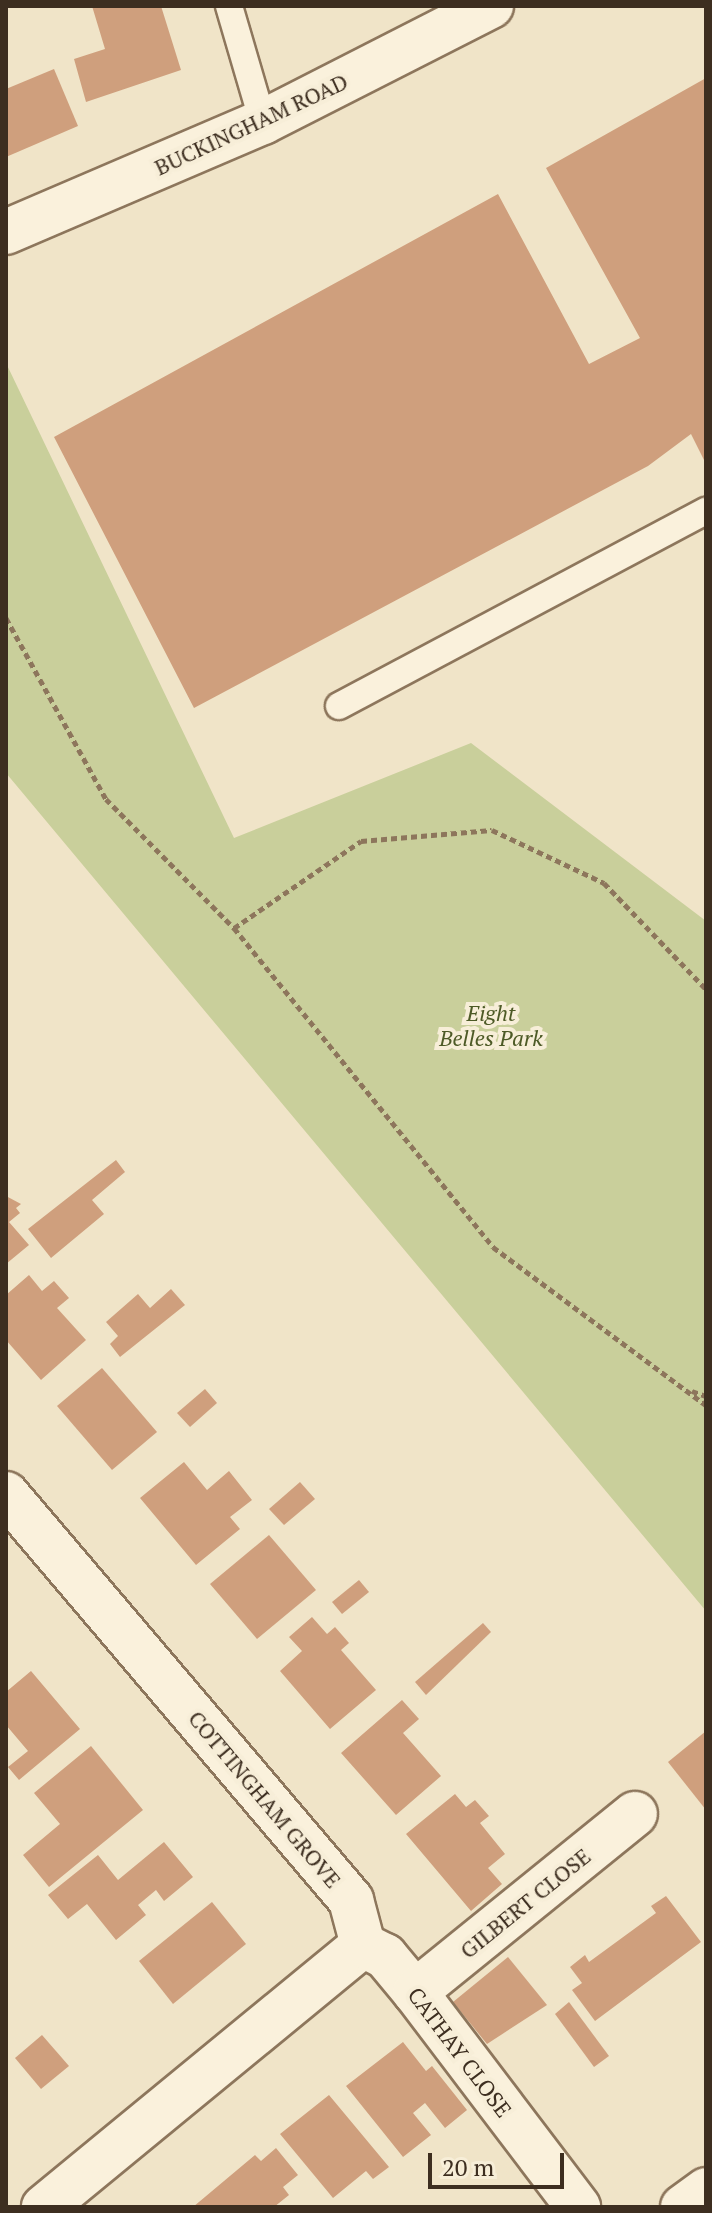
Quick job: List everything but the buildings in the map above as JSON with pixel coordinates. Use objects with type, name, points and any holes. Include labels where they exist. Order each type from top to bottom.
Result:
[{"type":"street","name":"BUCKINGHAM ROAD","points":[[6,232],[263,122],[491,6]]},
{"type":"street","name":"COTTINGHAM GROVE","points":[[6,1494],[351,1900],[363,1945]]},
{"type":"street","name":"GILBERT CLOSE","points":[[415,1992],[635,1814]]},
{"type":"street","name":"CATHAY CLOSE","points":[[363,1945],[385,1956],[415,1992],[578,2207]]},
{"type":"street","points":[[44,2207],[363,1945]]},
{"type":"street","points":[[683,2207],[706,2190]]},
{"type":"lane","points":[[229,6],[263,122]]},
{"type":"lane","points":[[339,706],[706,511]]},
{"type":"path","points":[[6,618],[106,799],[234,928],[493,1247],[706,1405]]},
{"type":"path","points":[[234,928],[361,841],[492,830],[604,883],[706,989]]},
{"type":"path","points":[[686,1390],[706,1396]]},
{"type":"green space","name":"Eight Belles Park","points":[[6,363],[234,838],[471,743],[706,921],[706,1611],[6,773]]}]
